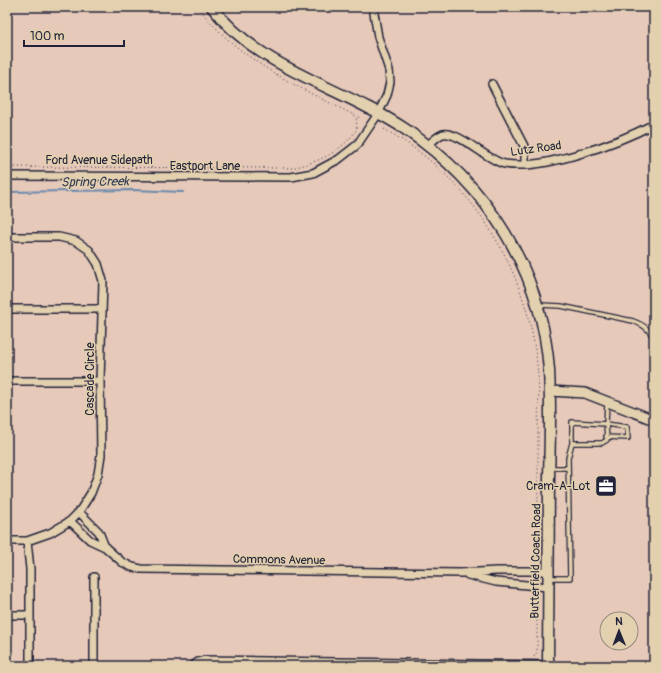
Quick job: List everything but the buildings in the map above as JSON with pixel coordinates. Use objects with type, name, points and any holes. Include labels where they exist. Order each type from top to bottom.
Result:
[{"type":"main road","name":"Butterfield Coach Road","points":[[212,7],[232,29],[270,59],[378,114],[428,145],[476,190],[496,217],[523,266],[537,305],[546,350],[550,392],[548,665]]},
{"type":"street","points":[[372,7],[378,37],[389,70],[390,82],[387,94],[378,114]]},
{"type":"street","points":[[492,84],[524,148],[525,164]]},
{"type":"street","name":"Eastport Lane","points":[[7,176],[291,177],[314,173],[339,160],[357,145],[378,114]]},
{"type":"street","name":"Lutz Road","points":[[428,145],[440,135],[449,134],[475,147],[497,163],[510,165],[525,164],[547,161],[581,153],[623,139],[654,124]]},
{"type":"street","name":"Cascade Circle","points":[[7,237],[59,237],[76,241],[89,250],[98,264],[103,281],[100,381],[101,455],[98,474],[91,493],[79,512],[70,521],[50,533],[27,541],[7,541]]},
{"type":"street","points":[[7,309],[102,309]]},
{"type":"street","points":[[7,381],[100,381]]},
{"type":"street","points":[[550,392],[585,393],[653,419]]},
{"type":"street","name":"Commons Avenue","points":[[79,512],[99,532],[105,547]]},
{"type":"street","name":"Commons Avenue","points":[[70,521],[90,540],[105,547],[122,562],[141,569],[460,573],[497,570],[549,579]]},
{"type":"street","points":[[27,541],[30,569],[30,666]]},
{"type":"street","name":"Commons Avenue","points":[[460,573],[496,582],[549,579]]},
{"type":"street","points":[[94,577],[94,666]]},
{"type":"street","points":[[7,615],[30,615]]},
{"type":"street","points":[[193,665],[205,660],[548,665]]},
{"type":"lane","points":[[537,305],[561,306],[633,321],[643,325],[652,335],[654,341]]},
{"type":"lane","points":[[653,419],[654,381]]},
{"type":"lane","points":[[572,443],[602,443],[606,440],[608,402]]},
{"type":"lane","points":[[549,579],[570,578],[568,458],[572,443],[572,422],[627,427],[628,438],[606,437]]},
{"type":"lane","points":[[550,468],[568,468]]},
{"type":"path","name":"Ford Avenue Sidepath","points":[[7,167],[291,168],[314,162],[335,151],[357,129],[356,116]]},
{"type":"path","points":[[384,129],[432,162],[470,202],[500,244],[521,291],[533,337],[539,384],[537,566]]},
{"type":"path","points":[[534,657],[537,652],[537,591]]},
{"type":"waterway","name":"Spring Creek","points":[[7,192],[133,190],[183,192]]},
{"type":"place","name":"Cram-A-Lot","points":[[606,486]]}]
